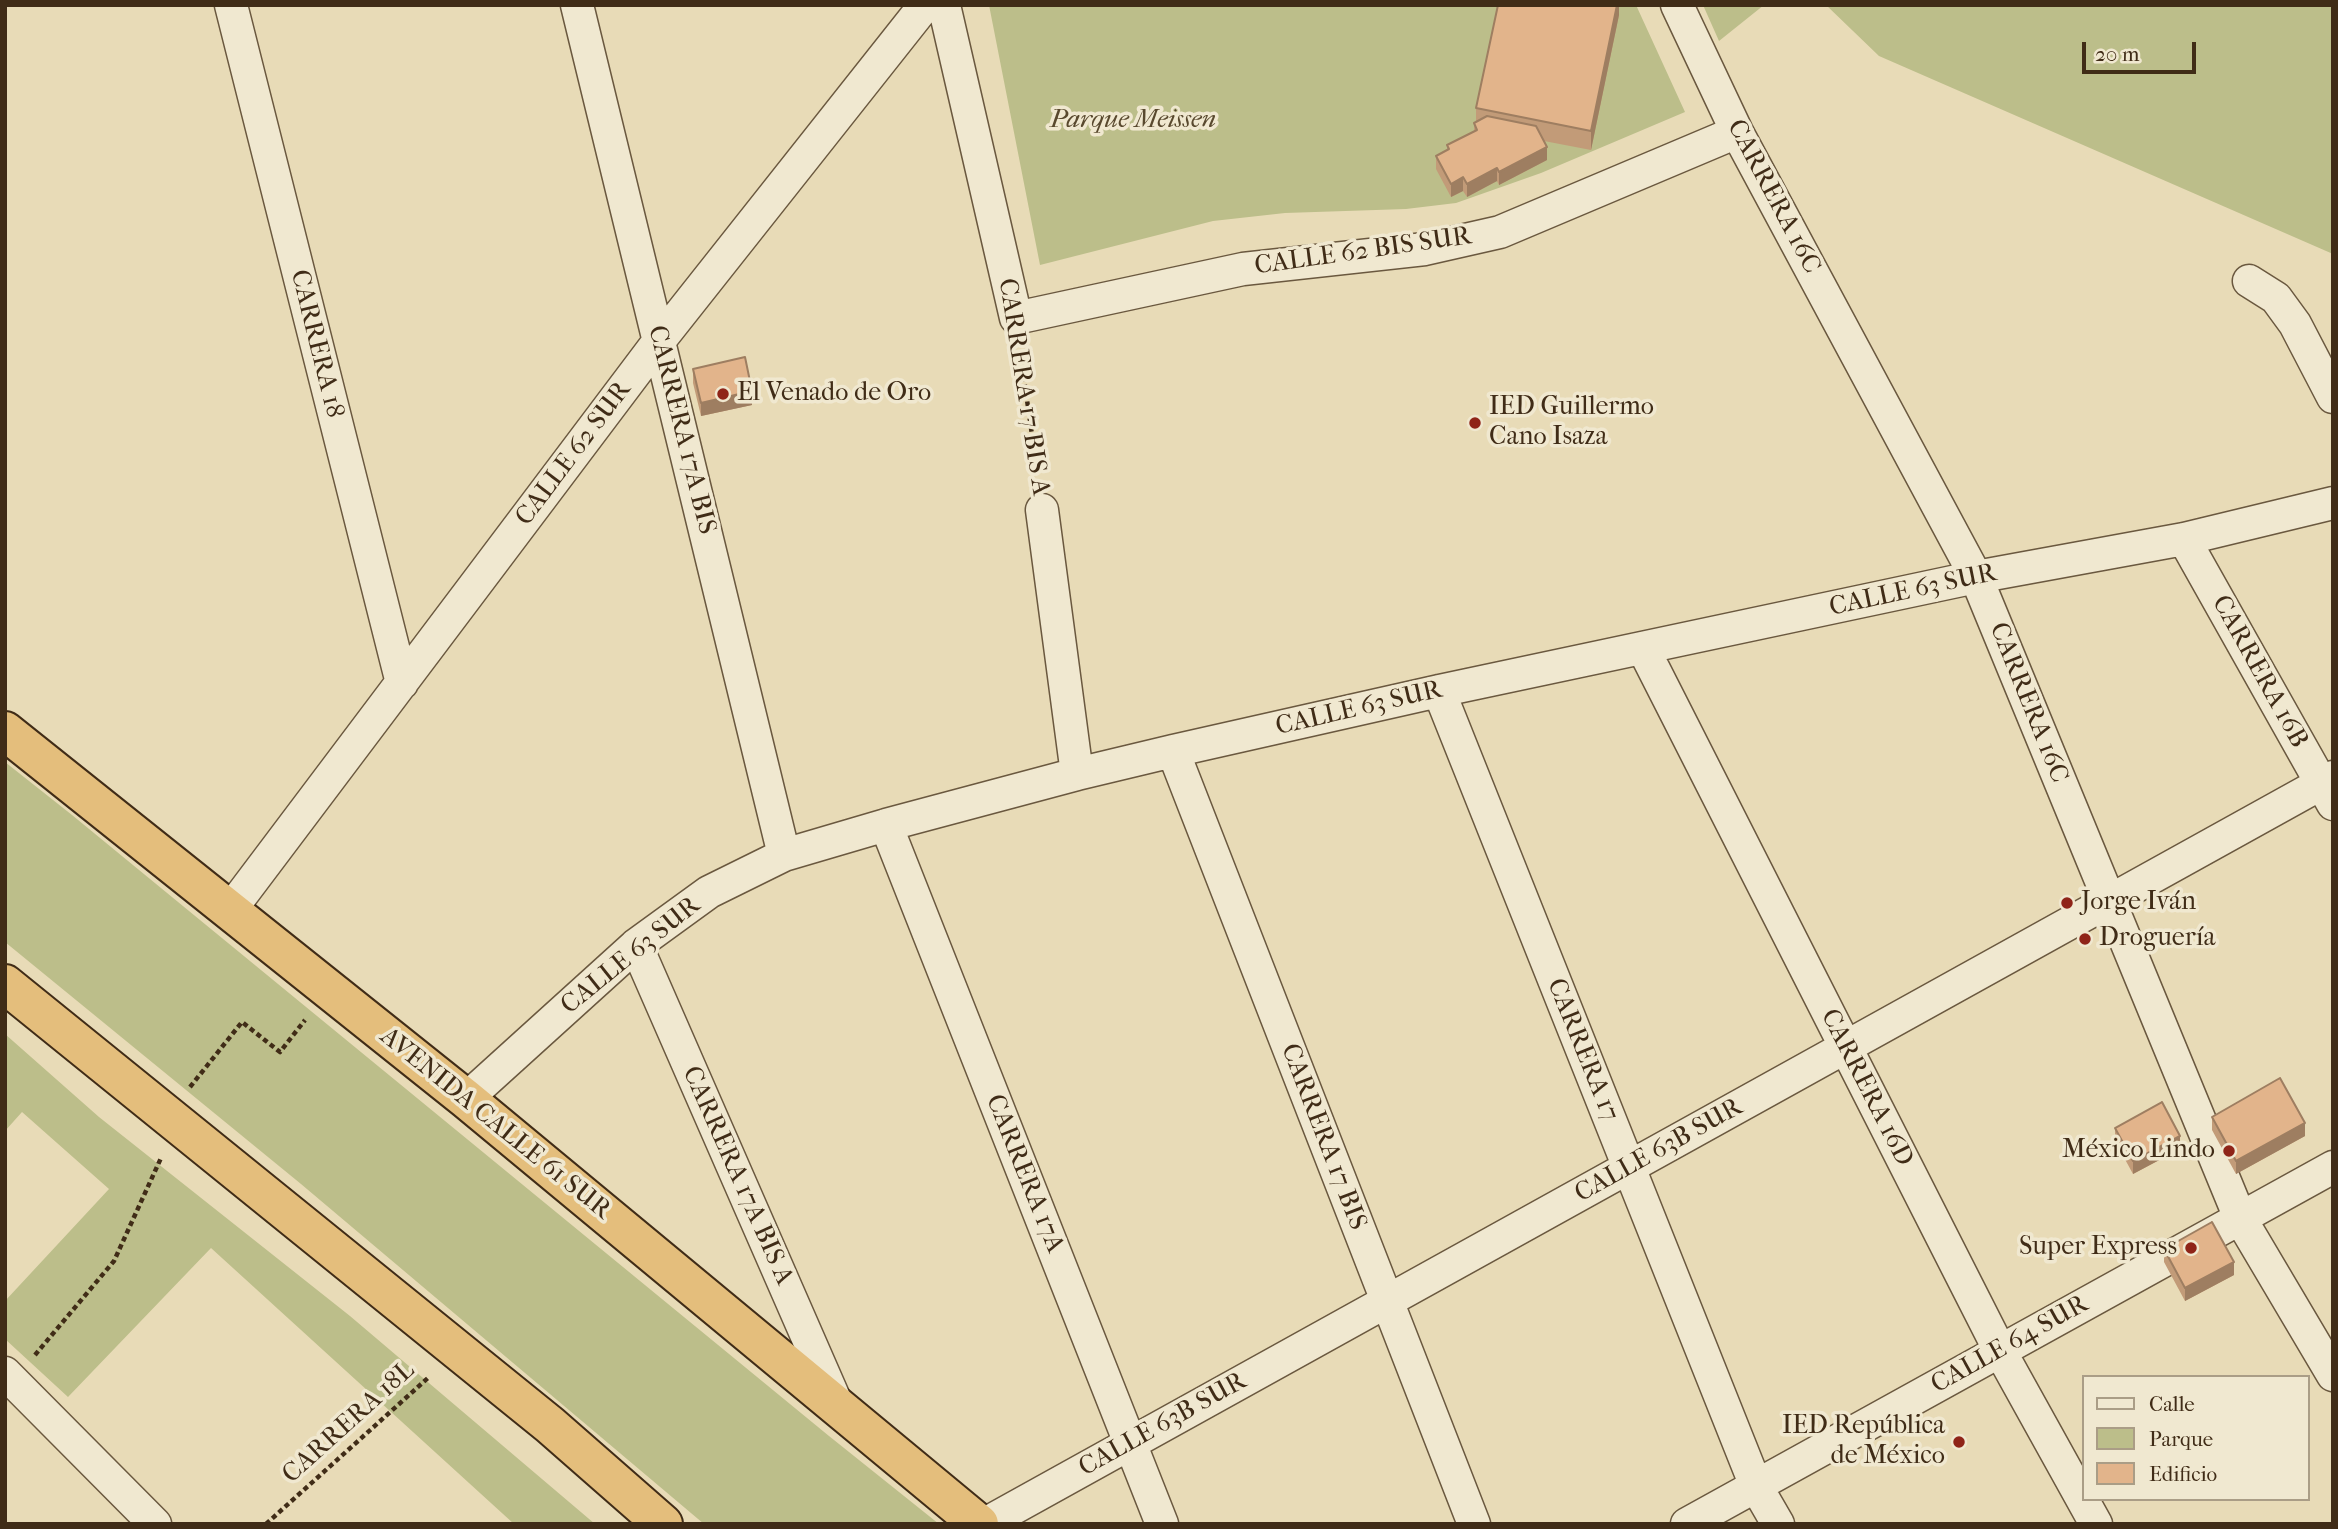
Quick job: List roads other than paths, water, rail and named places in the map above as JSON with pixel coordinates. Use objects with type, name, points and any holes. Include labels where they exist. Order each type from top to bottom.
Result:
[{"type":"highway","name":"AVENIDA CALLE 61 SUR","points":[[5,731],[466,1099],[979,1524]]},
{"type":"highway","points":[[5,984],[550,1425],[663,1524]]},
{"type":"street","name":"CARRERA 18","points":[[231,5],[402,683]]},
{"type":"street","name":"CARRERA 17A BIS","points":[[577,5],[784,855]]},
{"type":"street","name":"CALLE 62 SUR","points":[[231,909],[659,341],[925,5]]},
{"type":"street","name":"CARRERA 17 BIS A","points":[[944,5],[1016,318]]},
{"type":"street","name":"CARRERA 16C","points":[[1677,5],[1737,132],[1976,577],[2240,1218],[2333,1375]]},
{"type":"street","name":"CALLE 62 BIS SUR","points":[[1016,318],[1243,269],[1425,249],[1500,232],[1737,132]]},
{"type":"street","points":[[2249,281],[2276,298],[2295,324],[2333,397]]},
{"type":"street","name":"CALLE 63 SUR","points":[[466,1099],[636,945],[709,892],[784,855],[886,825],[1173,751],[1439,691],[1976,577],[2184,539],[2333,503]]},
{"type":"street","name":"CARRERA 17 BIS A","points":[[1042,510],[1077,774]]},
{"type":"street","name":"CARRERA 16B","points":[[2184,539],[2329,788]]},
{"type":"street","name":"CARRERA 16D","points":[[1643,648],[2000,1351],[2082,1499]]},
{"type":"street","name":"CARRERA 17","points":[[1439,691],[1756,1486],[1778,1524]]},
{"type":"street","name":"CARRERA 17 BIS","points":[[1173,751],[1474,1524]]},
{"type":"street","name":"CALLE 63B SUR","points":[[985,1524],[2109,901],[2329,788]]},
{"type":"street","name":"CARRERA 17A","points":[[886,825],[1162,1524]]},
{"type":"street","name":"CARRERA 17A BIS A","points":[[636,945],[838,1408]]},
{"type":"street","name":"CALLE 64 SUR","points":[[1687,1524],[2333,1167]]},
{"type":"street","points":[[9,1377],[155,1524]]},
{"type":"street","name":"CARRERA 16D","points":[[2083,1501],[2096,1524]]},
{"type":"place","name":"El Venado de Oro","points":[[723,394]]},
{"type":"place","name":"IED Guillermo Cano Isaza","points":[[1475,423]]},
{"type":"place","name":"Jorge Iván","points":[[2067,903]]},
{"type":"place","name":"Droguería","points":[[2085,939]]},
{"type":"place","name":"México Lindo","points":[[2229,1151]]},
{"type":"place","name":"Super Express","points":[[2191,1248]]},
{"type":"place","name":"IED República de México","points":[[1959,1442]]},
{"type":"park label","name":"Parque Meissen","points":[[1133,121]]}]
